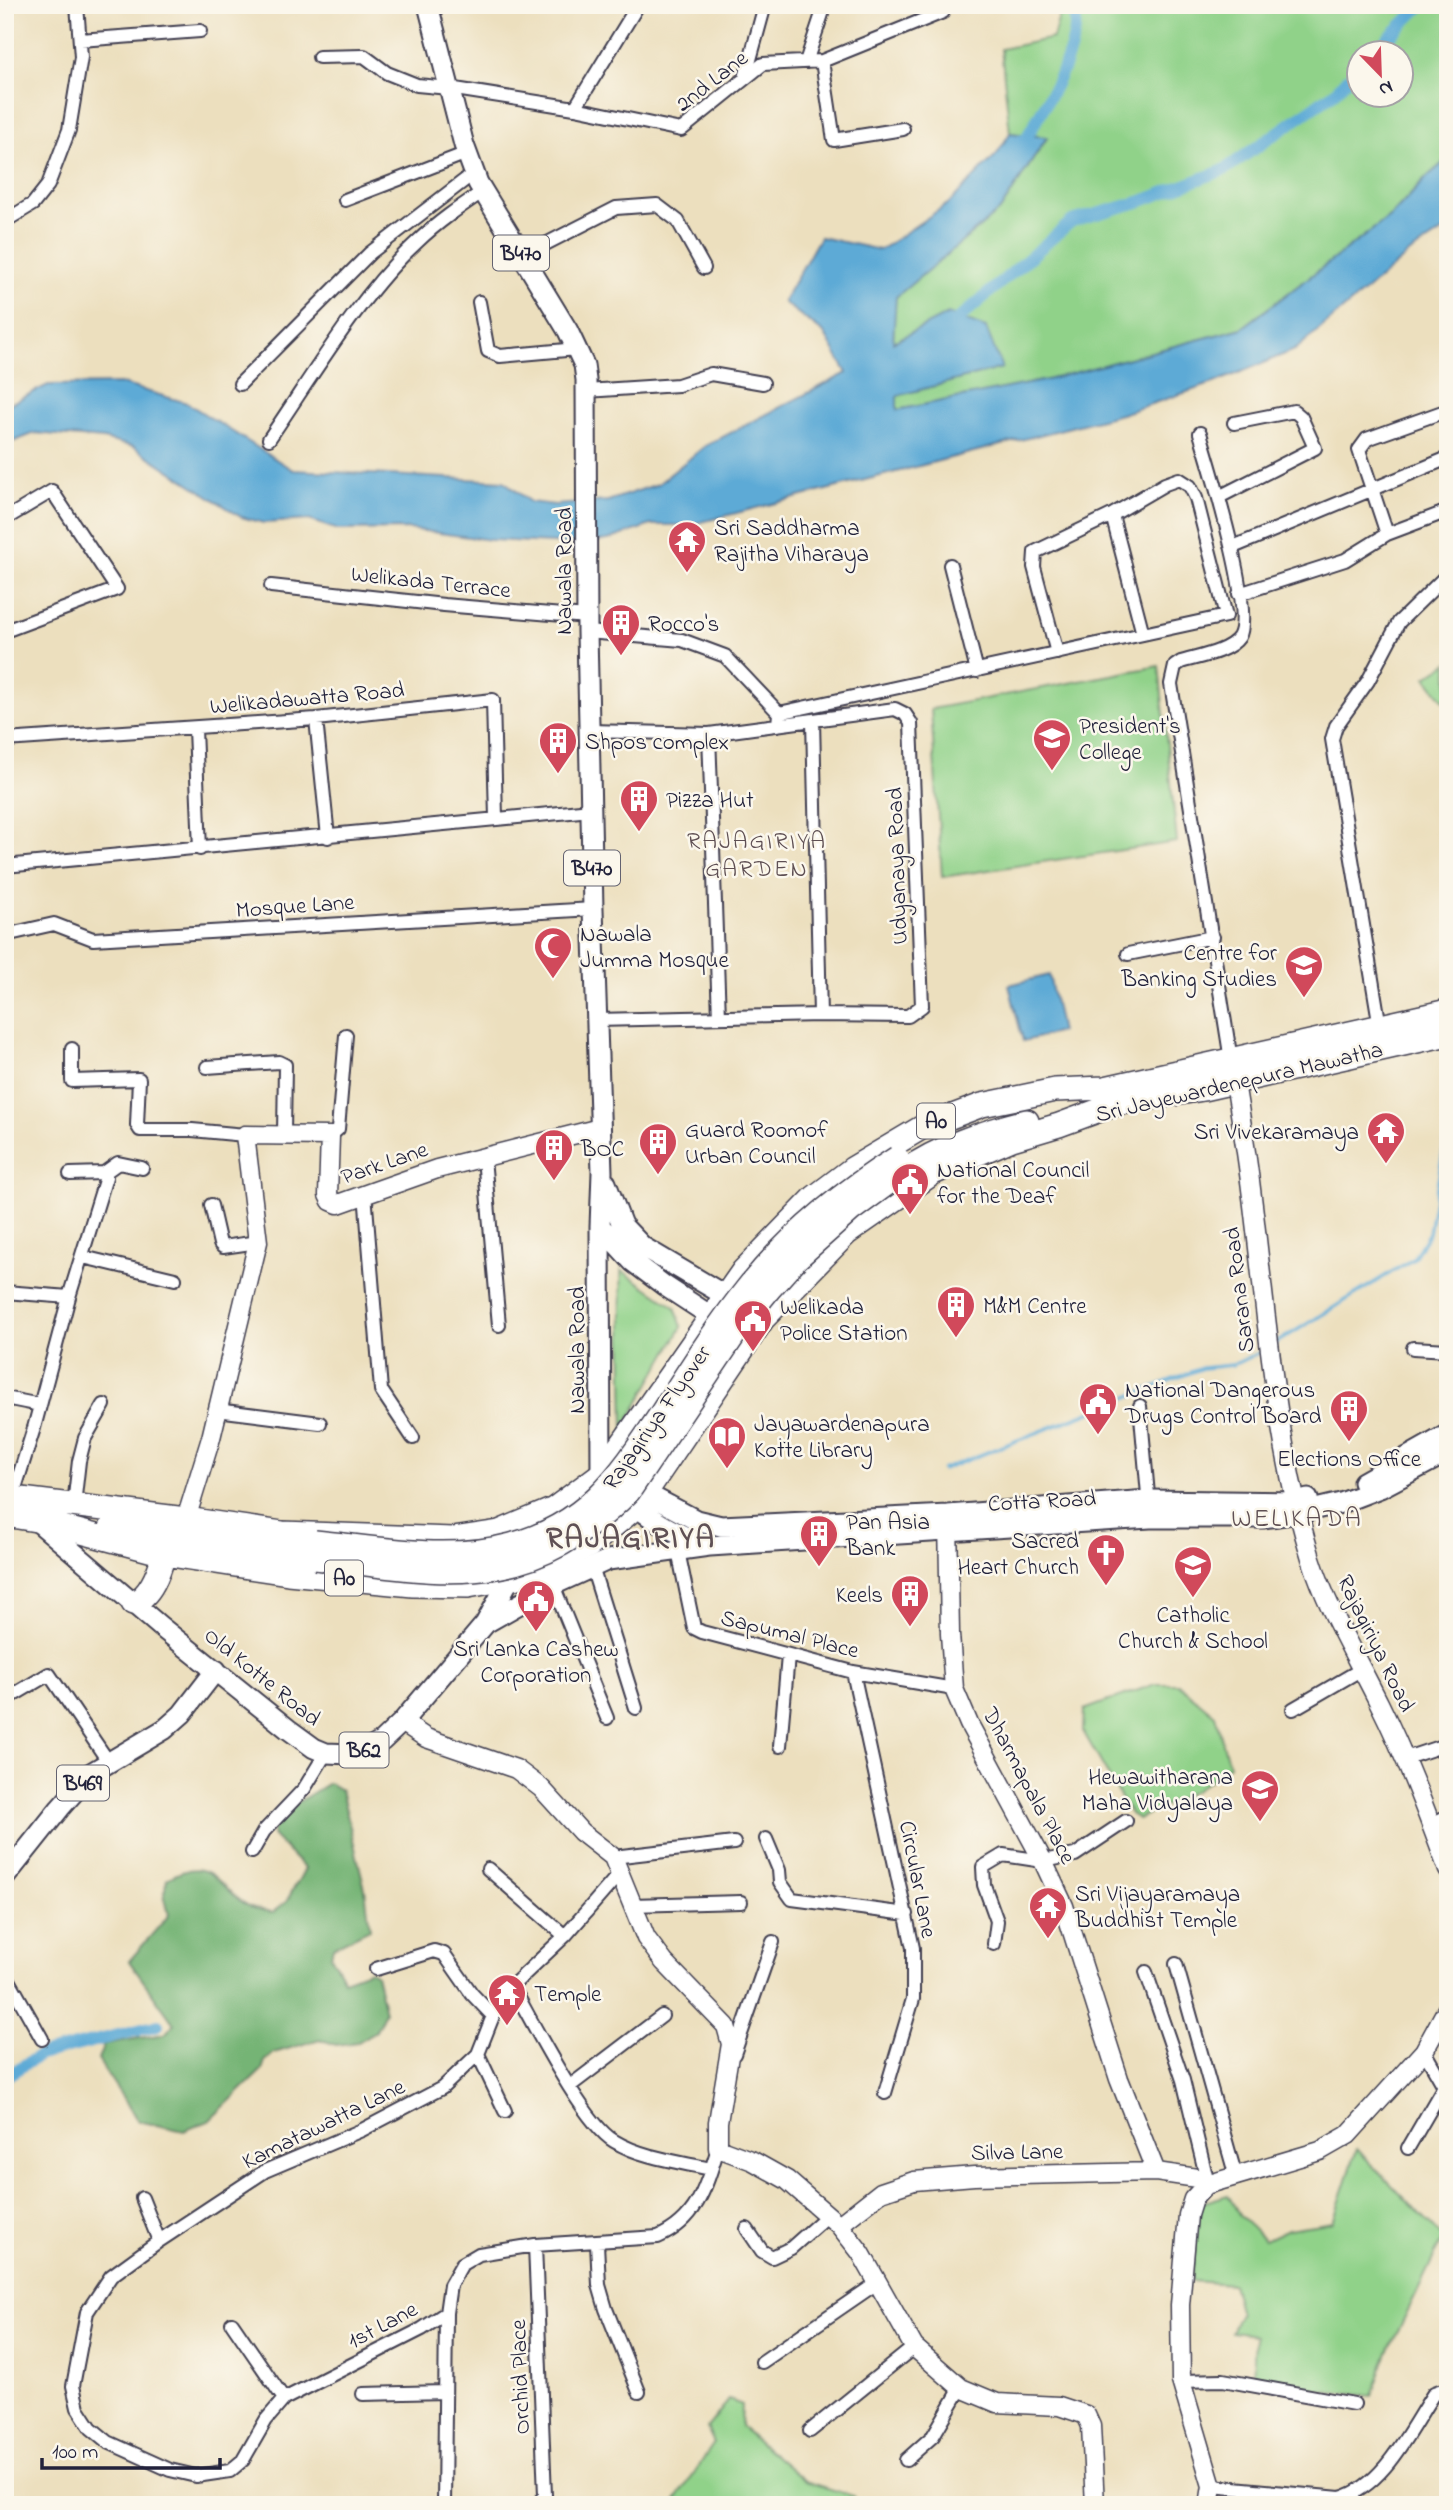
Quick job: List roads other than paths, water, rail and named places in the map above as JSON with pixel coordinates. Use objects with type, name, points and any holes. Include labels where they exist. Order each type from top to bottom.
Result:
[{"type":"highway","name":"Sri Jayewardenepura Mawatha","points":[[1233,1070],[1380,1027],[1448,1012]]},
{"type":"highway","name":"Sri Jayewardenepura Mawatha","points":[[7,1503],[36,1520],[114,1542],[164,1554],[288,1573],[413,1585],[468,1586],[519,1578],[589,1546],[642,1500],[763,1319],[847,1233],[933,1173],[1012,1139],[1059,1125],[1110,1096],[1233,1070],[1448,1034]]},
{"type":"highway","name":"Sri Jayewardenepura Mawatha","points":[[7,1503],[74,1505],[282,1533],[453,1539],[499,1532],[554,1509],[601,1474],[743,1271],[816,1197],[872,1155],[921,1128],[982,1105],[1055,1090],[1110,1096]]},
{"type":"highway","name":"Rajagiriya Flyover","points":[[7,1503],[138,1523],[440,1554],[496,1549],[535,1537],[577,1515],[619,1475],[744,1291],[799,1232],[837,1199],[897,1158],[949,1131],[1000,1113],[1110,1096]]},
{"type":"highway","name":"Rajagiriya Flyover","points":[[36,1520],[157,1535],[253,1551],[430,1571],[475,1572],[529,1559],[566,1542],[590,1527],[629,1491],[744,1320],[796,1259],[851,1210],[915,1163],[973,1136],[1110,1096]]},
{"type":"highway","points":[[816,1197],[782,1247],[784,1258],[796,1263],[847,1233]]},
{"type":"highway","points":[[133,1603],[149,1590],[164,1554]]},
{"type":"main road","name":"Nawala Road","points":[[428,5],[467,153],[482,192],[578,349],[584,365],[593,909],[603,1172],[600,1226],[601,1474]]},
{"type":"main road","name":"Nawala Road","points":[[603,1172],[622,1225],[643,1247],[763,1319]]},
{"type":"main road","points":[[600,1226],[633,1262],[748,1339]]},
{"type":"main road","name":"Cotta Road","points":[[642,1500],[689,1538],[713,1546],[948,1522],[1149,1509],[1263,1518],[1298,1507],[1340,1503],[1397,1471],[1448,1434]]},
{"type":"main road","name":"Cotta Road","points":[[1397,1471],[1448,1452]]},
{"type":"main road","points":[[601,1474],[642,1500]]},
{"type":"main road","name":"Cotta Road","points":[[642,1500],[715,1525],[948,1522]]},
{"type":"main road","name":"Old Kotte Road","points":[[36,1520],[303,1741],[326,1753],[352,1754],[382,1741],[402,1722],[485,1624],[519,1578]]},
{"type":"main road","points":[[713,1546],[715,1525]]},
{"type":"main road","points":[[102,1577],[98,1552],[114,1542]]},
{"type":"main road","name":"Old Kotte Road","points":[[485,1624],[553,1585],[600,1564],[713,1546]]},
{"type":"main road","points":[[519,1578],[600,1564]]},
{"type":"main road","name":"B469","points":[[5,1877],[91,1773],[165,1729],[182,1714],[216,1670]]},
{"type":"street","points":[[5,221],[33,204],[48,185],[69,130],[81,57],[76,5]]},
{"type":"street","points":[[575,108],[638,5]]},
{"type":"street","points":[[745,78],[765,5]]},
{"type":"street","points":[[806,62],[825,5]]},
{"type":"street","name":"2nd Lane","points":[[319,58],[364,56],[387,73],[418,85],[575,108],[681,130],[763,64],[822,61],[943,12],[937,5]]},
{"type":"street","points":[[80,40],[200,31]]},
{"type":"street","points":[[822,61],[834,140],[903,130]]},
{"type":"street","points":[[345,200],[467,153]]},
{"type":"street","points":[[240,384],[370,253],[474,173]]},
{"type":"street","points":[[269,439],[343,331],[390,270],[453,211],[482,192]]},
{"type":"street","points":[[523,256],[616,208],[657,205],[678,221],[704,268]]},
{"type":"street","points":[[479,302],[488,351],[500,356],[578,349]]},
{"type":"street","points":[[586,391],[678,385],[712,374],[763,383]]},
{"type":"street","points":[[1387,534],[1359,450],[1360,446],[1367,439],[1448,410]]},
{"type":"street","points":[[1219,497],[1315,448],[1301,417],[1294,411],[1234,423]]},
{"type":"street","points":[[1200,433],[1233,547],[1243,624],[1238,638],[1225,648],[1175,666],[1171,684],[1233,1070]]},
{"type":"street","points":[[1233,547],[1448,458]]},
{"type":"street","points":[[778,719],[977,671],[1226,616],[1205,528],[1190,486],[1179,480],[1166,484],[1112,515],[1035,552],[1034,567],[1057,653]]},
{"type":"street","points":[[5,519],[52,491],[117,589],[5,631]]},
{"type":"street","points":[[1240,594],[1345,560],[1387,534],[1448,511]]},
{"type":"street","points":[[1112,515],[1143,634]]},
{"type":"street","points":[[950,565],[977,671]]},
{"type":"street","points":[[1380,1027],[1332,739],[1336,726],[1368,681],[1399,622],[1448,574]]},
{"type":"street","name":"Welikada Terrace","points":[[271,586],[444,605],[682,640],[725,656],[778,719]]},
{"type":"street","name":"Welikadawatta Road","points":[[5,740],[195,729],[493,700],[496,818]]},
{"type":"street","name":"Udyanaya Road","points":[[590,731],[709,734],[778,719],[813,721],[895,709],[905,714],[911,723],[922,1006],[908,1016],[820,1015],[596,1020]]},
{"type":"street","points":[[316,719],[328,837]]},
{"type":"street","points":[[813,721],[820,1015]]},
{"type":"street","points":[[195,729],[200,849]]},
{"type":"street","points":[[709,734],[719,1017]]},
{"type":"street","points":[[5,866],[591,810]]},
{"type":"street","name":"Mosque Lane","points":[[5,936],[54,924],[93,939],[593,909]]},
{"type":"street","points":[[1128,954],[1213,937]]},
{"type":"street","points":[[330,1136],[338,1129],[346,1035]]},
{"type":"street","name":"Park Lane","points":[[72,1049],[72,1081],[139,1079],[137,1125],[140,1130],[330,1136],[328,1195],[331,1201],[338,1204],[437,1169],[600,1128]]},
{"type":"street","points":[[207,1067],[279,1062],[285,1065],[284,1134]]},
{"type":"street","name":"Sarana Road","points":[[1233,1070],[1252,1194],[1272,1364],[1298,1507]]},
{"type":"street","points":[[186,1518],[211,1438],[258,1242],[245,1135]]},
{"type":"street","points":[[484,1158],[499,1325]]},
{"type":"street","points":[[70,1174],[104,1173],[118,1163],[142,1168]]},
{"type":"street","points":[[7,1503],[40,1405],[69,1297],[106,1177],[104,1173]]},
{"type":"street","points":[[365,1193],[381,1390],[413,1438]]},
{"type":"street","points":[[211,1205],[223,1247],[258,1242]]},
{"type":"street","points":[[83,1256],[175,1279]]},
{"type":"street","points":[[5,1292],[69,1297]]},
{"type":"street","points":[[1413,1348],[1448,1350]]},
{"type":"street","points":[[5,1398],[40,1405]]},
{"type":"street","points":[[74,1505],[79,1461],[85,1438],[104,1405]]},
{"type":"street","points":[[1140,1406],[1149,1509]]},
{"type":"street","points":[[217,1410],[320,1423]]},
{"type":"street","name":"Rajagiriya Road","points":[[1298,1507],[1311,1560],[1406,1758],[1448,1870]]},
{"type":"street","name":"Dharmapala Place","points":[[948,1522],[954,1689],[969,1724],[1043,1861],[1064,1906],[1119,2079],[1156,2172]]},
{"type":"street","points":[[499,1532],[519,1578]]},
{"type":"street","name":"Sapumal Place","points":[[678,1551],[694,1628],[702,1632],[853,1672],[954,1689]]},
{"type":"street","points":[[600,1564],[636,1708]]},
{"type":"street","points":[[553,1585],[607,1718]]},
{"type":"street","points":[[780,1746],[788,1656]]},
{"type":"street","points":[[1293,1709],[1362,1669]]},
{"type":"street","name":"Circular Lane","points":[[853,1672],[913,1948],[913,1999],[884,2093]]},
{"type":"street","points":[[5,1700],[49,1674],[108,1761]]},
{"type":"street","points":[[402,1722],[426,1738],[516,1769],[541,1788],[616,1865],[646,1938],[664,1962],[726,2026],[731,2044],[718,2122],[718,2148],[753,2161],[787,2180],[833,2221],[861,2253],[914,2347],[961,2388],[997,2403],[1059,2406],[1086,2415],[1091,2426],[1096,2505]]},
{"type":"street","points":[[1406,1758],[1448,1744]]},
{"type":"street","points":[[252,1852],[264,1831],[303,1789],[326,1753]]},
{"type":"street","points":[[1431,1824],[1448,1815]]},
{"type":"street","points":[[994,1944],[997,1921],[984,1885],[983,1867],[1003,1855],[1043,1861],[1074,1854],[1126,1821]]},
{"type":"street","points":[[766,1839],[779,1870],[780,1882],[792,1899],[907,1914]]},
{"type":"street","points":[[616,1865],[734,1843]]},
{"type":"street","name":"Kamatawatta Lane","points":[[108,2442],[91,2428],[78,2407],[73,2386],[87,2312],[111,2276],[265,2171],[362,2130],[442,2088],[478,2054],[493,2016],[512,1986],[565,1936],[616,1865]]},
{"type":"street","points":[[488,1869],[565,1936]]},
{"type":"street","points":[[631,1905],[741,1902]]},
{"type":"street","points":[[728,2071],[773,1942]]},
{"type":"street","points":[[376,1969],[434,1951],[444,1955],[472,1994],[493,2016]]},
{"type":"street","points":[[1176,1964],[1236,2177]]},
{"type":"street","points":[[1146,1972],[1183,2080],[1207,2184]]},
{"type":"street","points":[[5,1973],[42,2039]]},
{"type":"street","points":[[512,1986],[570,2086],[588,2114],[611,2140],[628,2149],[711,2169]]},
{"type":"street","points":[[570,2086],[662,2016]]},
{"type":"street","points":[[1209,2505],[1212,2486],[1181,2381],[1180,2305],[1188,2215],[1193,2199],[1207,2184],[1320,2151],[1348,2134],[1424,2051],[1445,2016]]},
{"type":"street","points":[[1408,2148],[1444,2086],[1424,2051]]},
{"type":"street","points":[[478,2054],[505,2111]]},
{"type":"street","name":"1st Lane","points":[[108,2442],[170,2470],[196,2476],[230,2471],[243,2460],[266,2420],[284,2399],[422,2329],[446,2313],[450,2285],[461,2264],[479,2254],[535,2245],[658,2237],[676,2229],[698,2203],[718,2148]]},
{"type":"street","name":"Silva Lane","points":[[833,2221],[881,2192],[914,2180],[1156,2172],[1197,2178],[1207,2184]]},
{"type":"street","points":[[142,2198],[159,2241]]},
{"type":"street","points":[[747,2229],[762,2251],[772,2257],[833,2221]]},
{"type":"street","points":[[597,2243],[600,2285],[606,2309],[639,2392]]},
{"type":"street","name":"Orchid Place","points":[[535,2245],[545,2495],[537,2505]]},
{"type":"street","points":[[762,2362],[877,2283]]},
{"type":"street","points":[[444,2505],[446,2313]]},
{"type":"street","points":[[232,2323],[284,2399]]},
{"type":"street","points":[[810,2431],[914,2347]]},
{"type":"street","points":[[1181,2381],[1223,2380],[1354,2404]]},
{"type":"street","points":[[906,2460],[933,2436],[961,2388]]},
{"type":"street","points":[[1212,2486],[1346,2501],[1380,2475],[1434,2393],[1448,2388]]},
{"type":"street","points":[[363,2394],[444,2392]]},
{"type":"water","points":[[1010,133],[1047,137],[1001,209],[896,297],[893,342],[948,314],[986,328],[1002,368],[897,396],[897,410],[1047,380],[1242,328],[1392,215],[1428,176],[1448,159],[1448,228],[1410,253],[1295,350],[1214,383],[1121,414],[690,525],[651,525],[608,540],[573,544],[491,540],[409,529],[338,530],[309,520],[264,523],[241,517],[134,447],[103,439],[35,433],[5,445],[5,406],[48,385],[122,384],[187,403],[293,470],[504,481],[530,502],[555,505],[608,501],[658,484],[705,446],[847,373],[824,333],[783,302],[820,237],[880,250],[949,203],[997,154]]},
{"type":"water","points":[[1049,975],[1061,1032],[1023,1041],[1009,985]]},
{"type":"waterway","points":[[1020,149],[1059,79],[1067,59],[1076,21],[1074,5]]},
{"type":"waterway","points":[[1388,38],[1422,5]]},
{"type":"waterway","points":[[948,328],[1072,221],[1139,202],[1224,170],[1334,93],[1344,83]]},
{"type":"waterway","points":[[1276,1343],[1413,1259],[1429,1233],[1448,1125]]},
{"type":"waterway","points":[[942,1470],[1202,1368],[1232,1365],[1264,1351]]},
{"type":"waterway","points":[[5,2077],[40,2055],[158,2025]]},
{"type":"place","name":"Sri Saddharma Rajitha Viharaya","points":[[687,574]]},
{"type":"place","name":"Rocco's","points":[[621,657]]},
{"type":"place","name":"President's College","points":[[1052,772]]},
{"type":"place","name":"Shpos complex","points":[[558,775]]},
{"type":"place","name":"Pizza Hut","points":[[639,833]]},
{"type":"place","name":"Nawala Jumma Mosque","points":[[553,980]]},
{"type":"place","name":"Centre for Banking Studies","points":[[1304,999]]},
{"type":"place","name":"Sri Vivekaramaya","points":[[1386,1165]]},
{"type":"place","name":"Guard Roomof Urban Council","points":[[658,1176]]},
{"type":"place","name":"BOC","points":[[554,1182]]},
{"type":"place","name":"National Council for the Deaf","points":[[910,1216]]},
{"type":"place","name":"M&M Centre","points":[[956,1339]]},
{"type":"place","name":"Welikada Police Station","points":[[753,1353]]},
{"type":"place","name":"National Dangerous Drugs Control Board","points":[[1098,1436]]},
{"type":"place","name":"Elections Office","points":[[1349,1443]]},
{"type":"place","name":"Jayawardenapura Kotte Library","points":[[727,1470]]},
{"type":"place","name":"Pan Asia Bank","points":[[819,1568]]},
{"type":"place","name":"Sacred Heart Church","points":[[1106,1587]]},
{"type":"place","name":"Catholic Church & School","points":[[1193,1599]]},
{"type":"place","name":"Keels","points":[[910,1628]]},
{"type":"place","name":"Sri Lanka Cashew Corporation","points":[[536,1633]]},
{"type":"place","name":"Hewawitharana Maha Vidyalaya","points":[[1260,1823]]},
{"type":"place","name":"Sri Vijayaramaya Buddhist Temple","points":[[1048,1940]]},
{"type":"place","name":"Temple","points":[[507,2027]]},
{"type":"district","name":"RAJAGIRIYA GARDEN","points":[[757,854]]},
{"type":"district","name":"WELIKADA","points":[[1297,1517]]},
{"type":"district","name":"RAJAGIRIYA","points":[[631,1537]]}]
